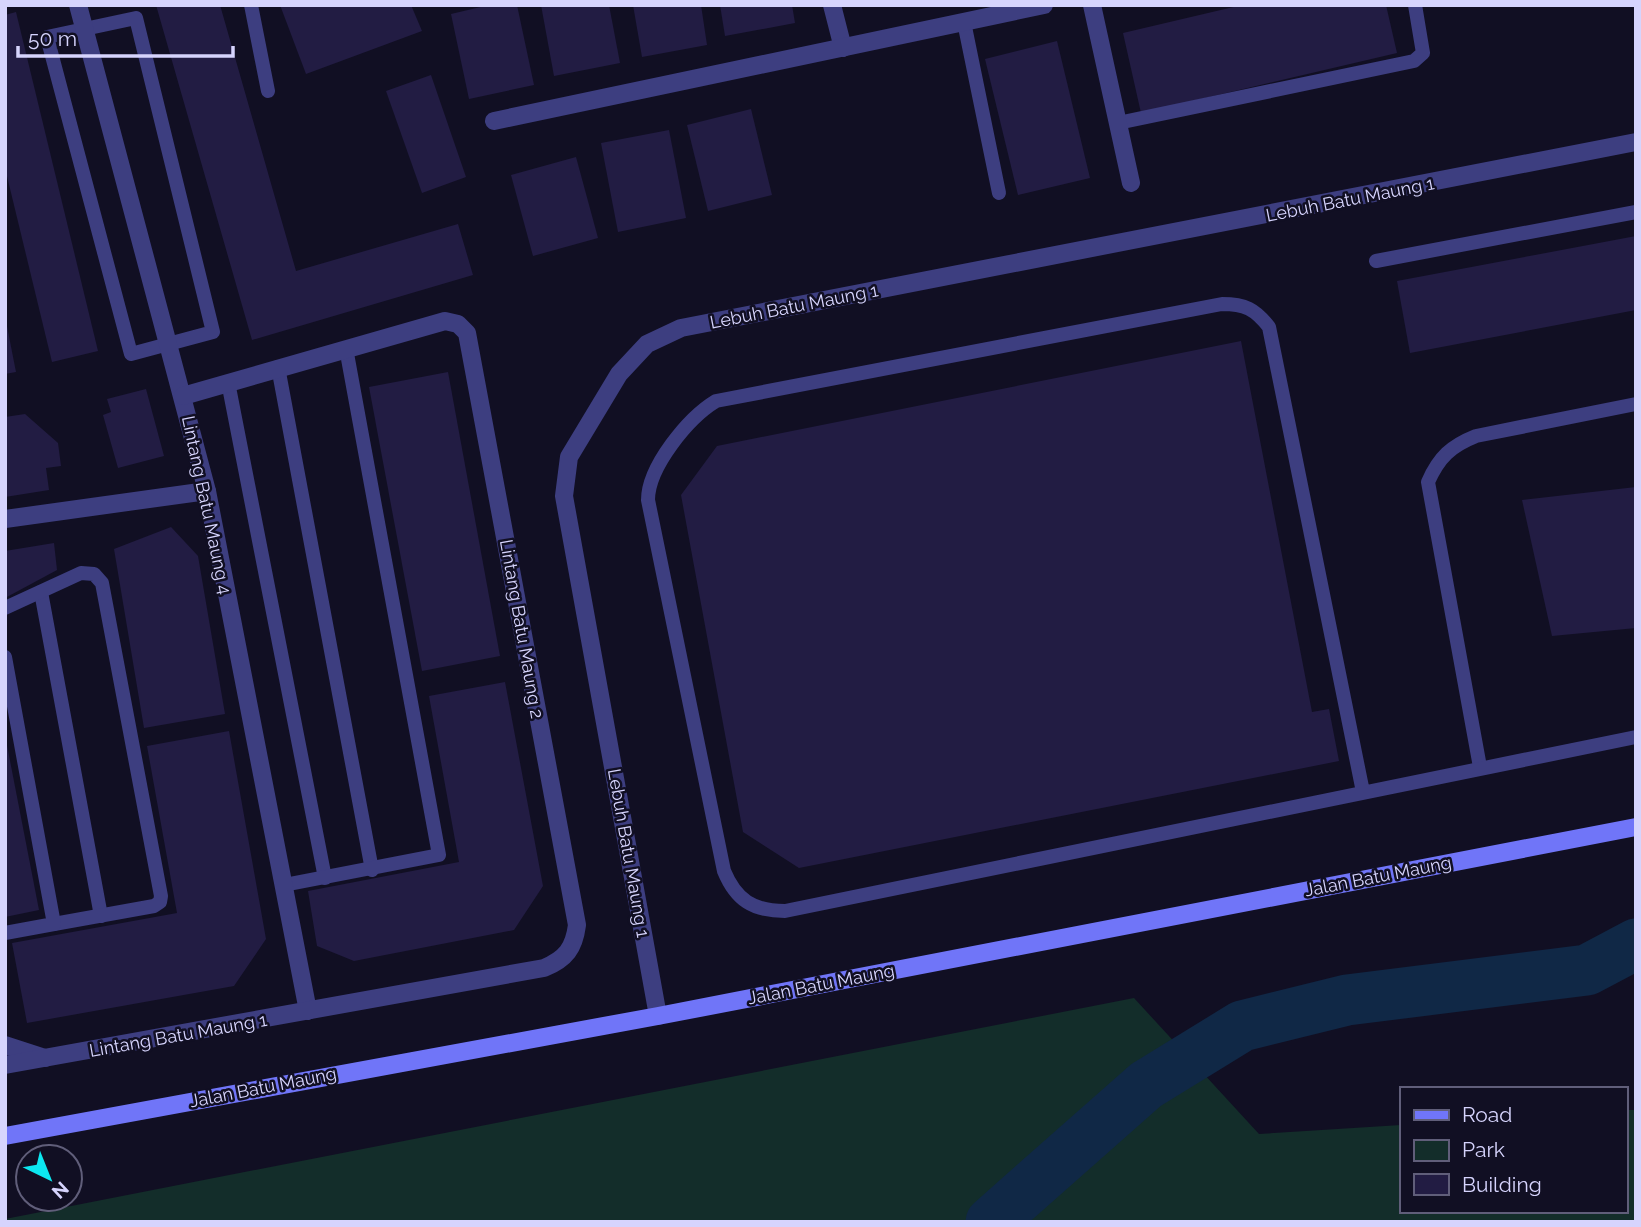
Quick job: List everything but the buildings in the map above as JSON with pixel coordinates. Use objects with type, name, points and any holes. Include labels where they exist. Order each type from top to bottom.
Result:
[{"type":"street","name":"Lintang Batu Maung 4","points":[[78,5],[207,491],[308,1011]]},
{"type":"street","points":[[832,5],[843,48]]},
{"type":"street","points":[[494,121],[1044,5]]},
{"type":"street","points":[[1093,5],[1131,183]]},
{"type":"street","name":"Lebuh Batu Maung 1","points":[[658,1016],[564,496],[569,457],[619,374],[647,344],[681,328],[1636,142]]},
{"type":"street","name":"Lintang Batu Maung 2","points":[[183,396],[445,321],[458,324],[467,333],[577,925],[569,953],[559,962],[544,968],[308,1011]]},
{"type":"street","points":[[5,519],[207,491]]},
{"type":"street","name":"Jalan Batu Maung","points":[[5,1136],[658,1016],[1636,827]]},
{"type":"street","name":"Lintang Batu Maung 1","points":[[5,1065],[308,1011]]},
{"type":"street","name":"Lintang Batu Maung 1","points":[[5,1045],[48,1059]]},
{"type":"lane","points":[[251,5],[268,91]]},
{"type":"lane","points":[[1118,123],[1414,61],[1423,53],[1424,46],[1415,5]]},
{"type":"lane","points":[[136,18],[212,331],[131,354],[47,37],[85,29],[136,18]]},
{"type":"lane","points":[[964,22],[999,193]]},
{"type":"lane","points":[[1376,261],[1636,212]]},
{"type":"lane","points":[[1363,792],[1269,327],[1256,311],[1241,304],[1222,304],[716,401],[693,419],[652,475],[648,500],[724,871],[732,889],[746,903],[765,911],[785,911],[1636,737]]},
{"type":"lane","points":[[284,885],[439,855],[346,348]]},
{"type":"lane","points":[[278,367],[372,870]]},
{"type":"lane","points":[[228,382],[324,878]]},
{"type":"lane","points":[[1480,767],[1428,482],[1439,459],[1456,444],[1476,436],[1636,404]]},
{"type":"lane","points":[[5,608],[81,573],[94,574],[102,583],[161,896],[154,906],[5,933]]},
{"type":"lane","points":[[41,592],[101,916]]},
{"type":"lane","points":[[5,657],[54,924]]},
{"type":"green space","points":[[1134,998],[1259,1134],[1400,1125],[1400,1213],[1627,1213],[1627,1110],[1636,1110],[1636,1222],[5,1222],[5,1219],[36,1213],[84,1213],[84,1204]]},
{"type":"waterway","points":[[991,1222],[1146,1085],[1242,1026],[1347,1000],[1587,970],[1636,944]]}]
